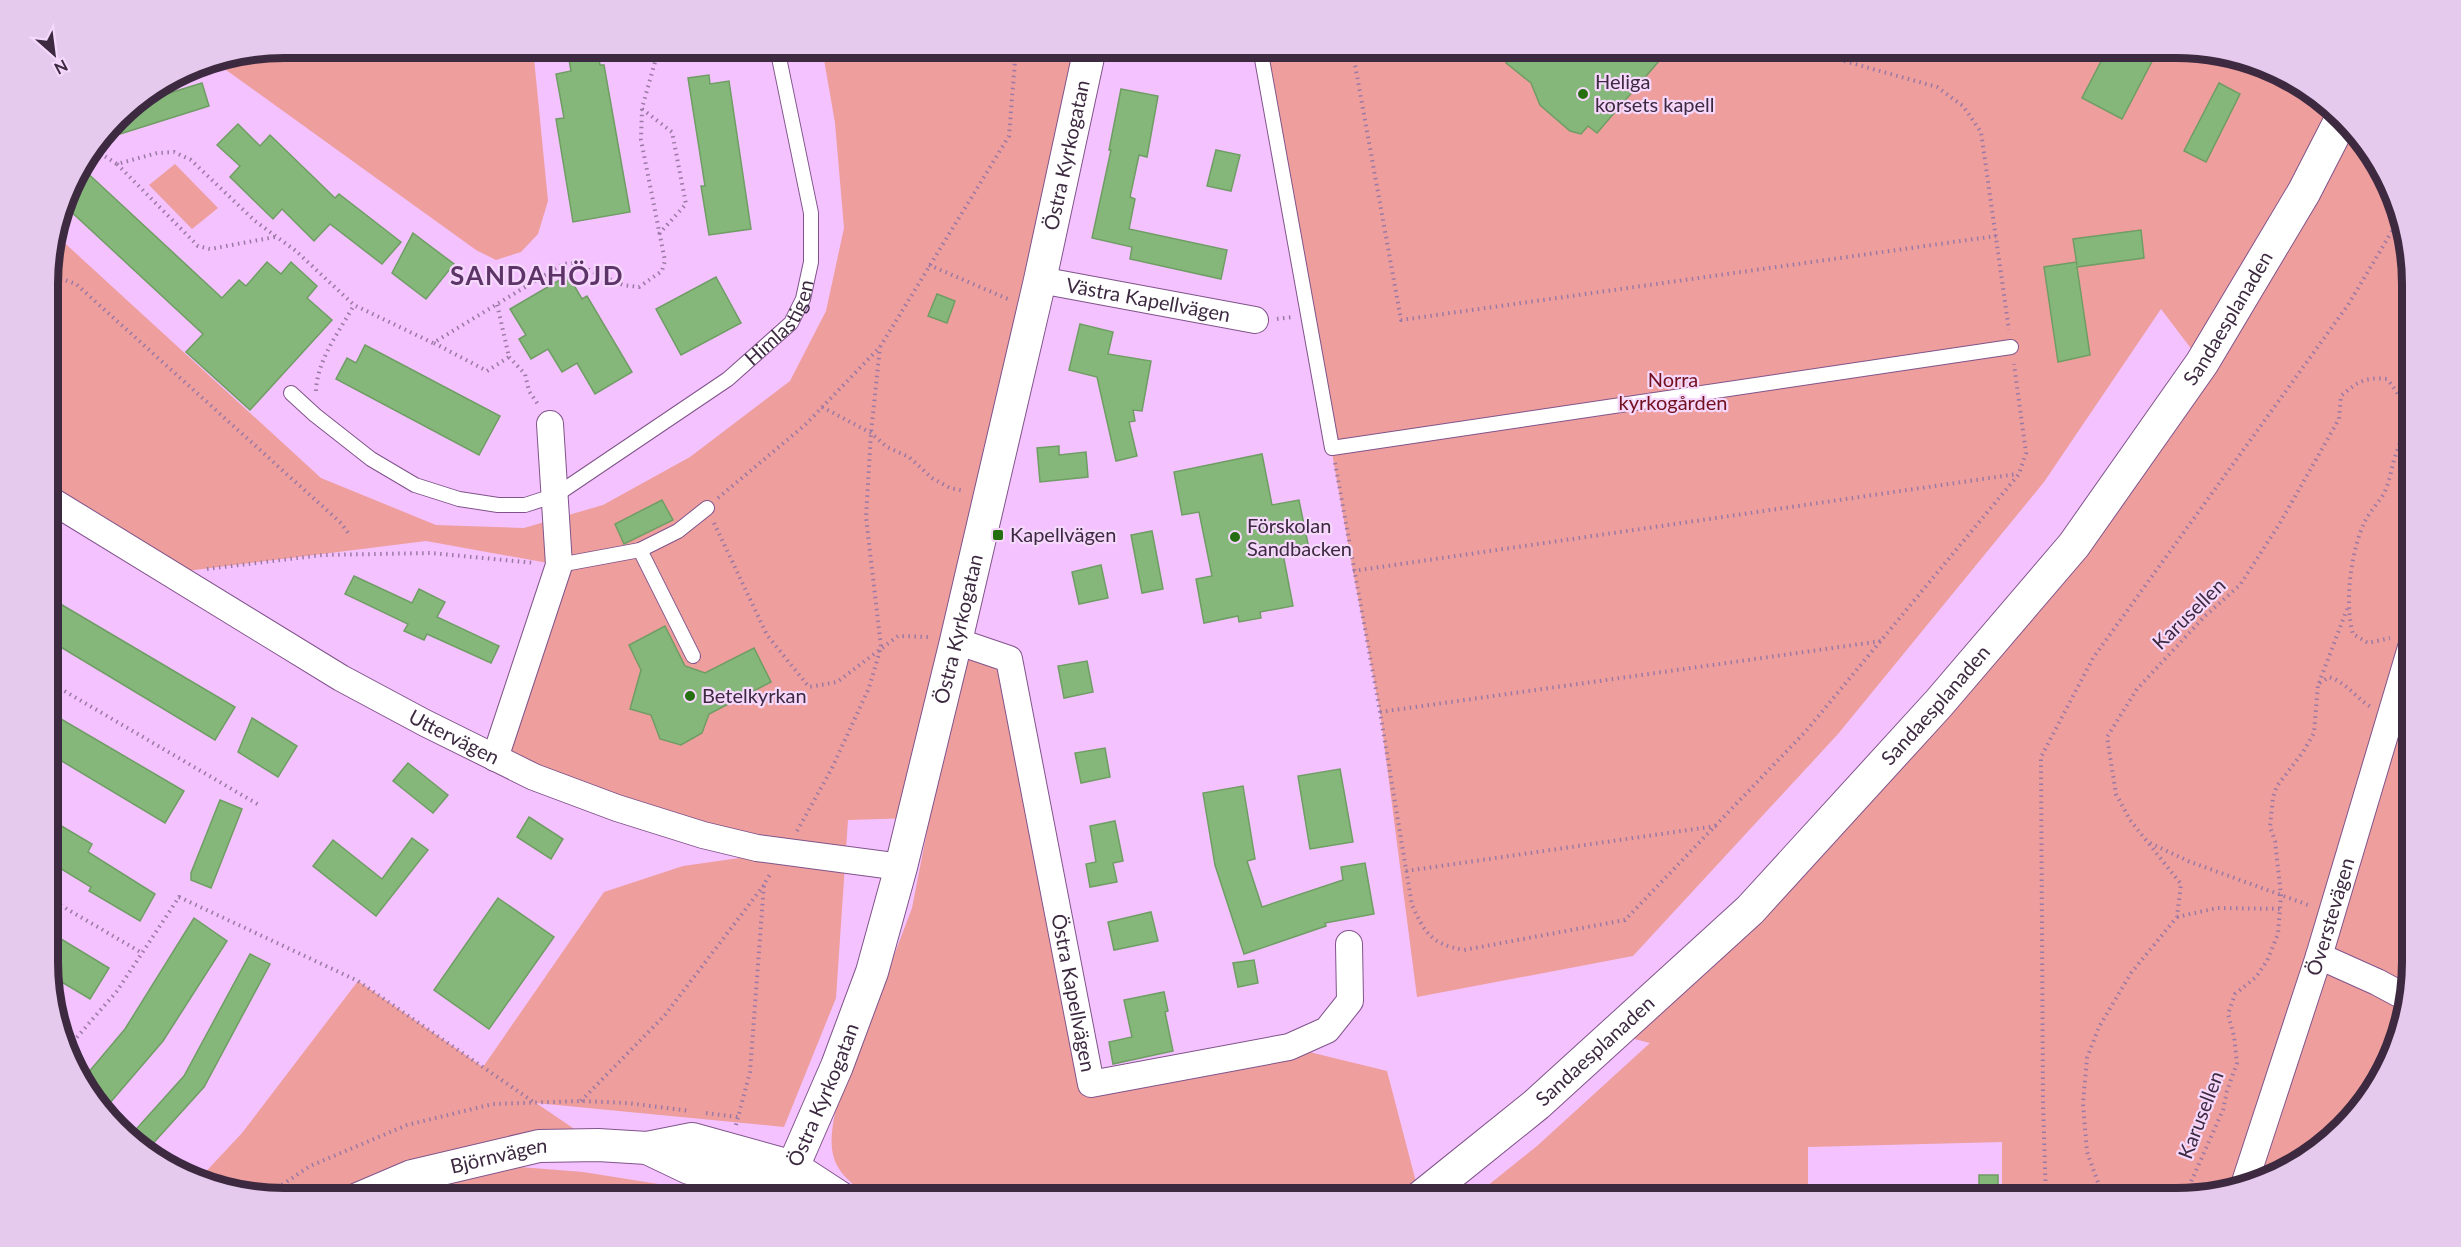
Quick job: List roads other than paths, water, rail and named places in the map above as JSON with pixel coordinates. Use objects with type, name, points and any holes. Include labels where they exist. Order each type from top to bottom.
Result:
[{"type":"main road","name":"Sandaesplanaden","points":[[1431,1189],[1537,1104],[1750,910],[1939,703],[2074,545],[2202,363],[2304,192],[2338,127]]},
{"type":"street","name":"Östra Kyrkogatan","points":[[784,1189],[837,1066],[872,972],[901,867],[1040,280],[1088,58]]},
{"type":"street","name":"Västra Kapellvägen","points":[[1040,280],[1256,320]]},
{"type":"street","points":[[495,758],[559,565],[550,424]]},
{"type":"street","name":"Uttervägen","points":[[58,504],[341,678],[534,777],[617,808],[703,835],[758,848],[901,867]]},
{"type":"street","name":"Östra Kapellvägen","points":[[956,641],[1009,659],[1091,1084],[1289,1047],[1327,1030],[1350,1000],[1349,944]]},
{"type":"street","name":"Överstevägen","points":[[2246,1178],[2332,915],[2391,718],[2402,641]]},
{"type":"street","points":[[2319,956],[2377,982],[2400,995]]},
{"type":"street","name":"Björnvägen","points":[[381,1189],[412,1176],[539,1146],[598,1144],[647,1148],[692,1139],[793,1167],[827,1189]]},
{"type":"street","name":"Björnvägen","points":[[647,1148],[688,1168],[724,1175],[760,1189]]},
{"type":"lane","name":"Himlastigen","points":[[291,393],[371,459],[415,485],[459,499],[498,505],[525,505],[555,495],[728,379],[791,323],[803,299],[812,262],[811,213],[780,58]]},
{"type":"lane","points":[[1262,58],[1332,448],[2011,347]]},
{"type":"lane","points":[[559,565],[640,550],[678,531],[707,508]]},
{"type":"lane","points":[[640,550],[693,656]]},
{"type":"place","name":"Heliga korsets kapell","points":[[1583,94]]},
{"type":"place","name":"Kapellvägen","points":[[998,535]]},
{"type":"place","name":"Förskolan Sandbacken","points":[[1235,537]]},
{"type":"place","name":"Betelkyrkan","points":[[690,696]]},
{"type":"district","name":"SANDAHÖJD","points":[[537,276]]},
{"type":"park label","name":"Norra kyrkogården","points":[[1673,392]]}]
